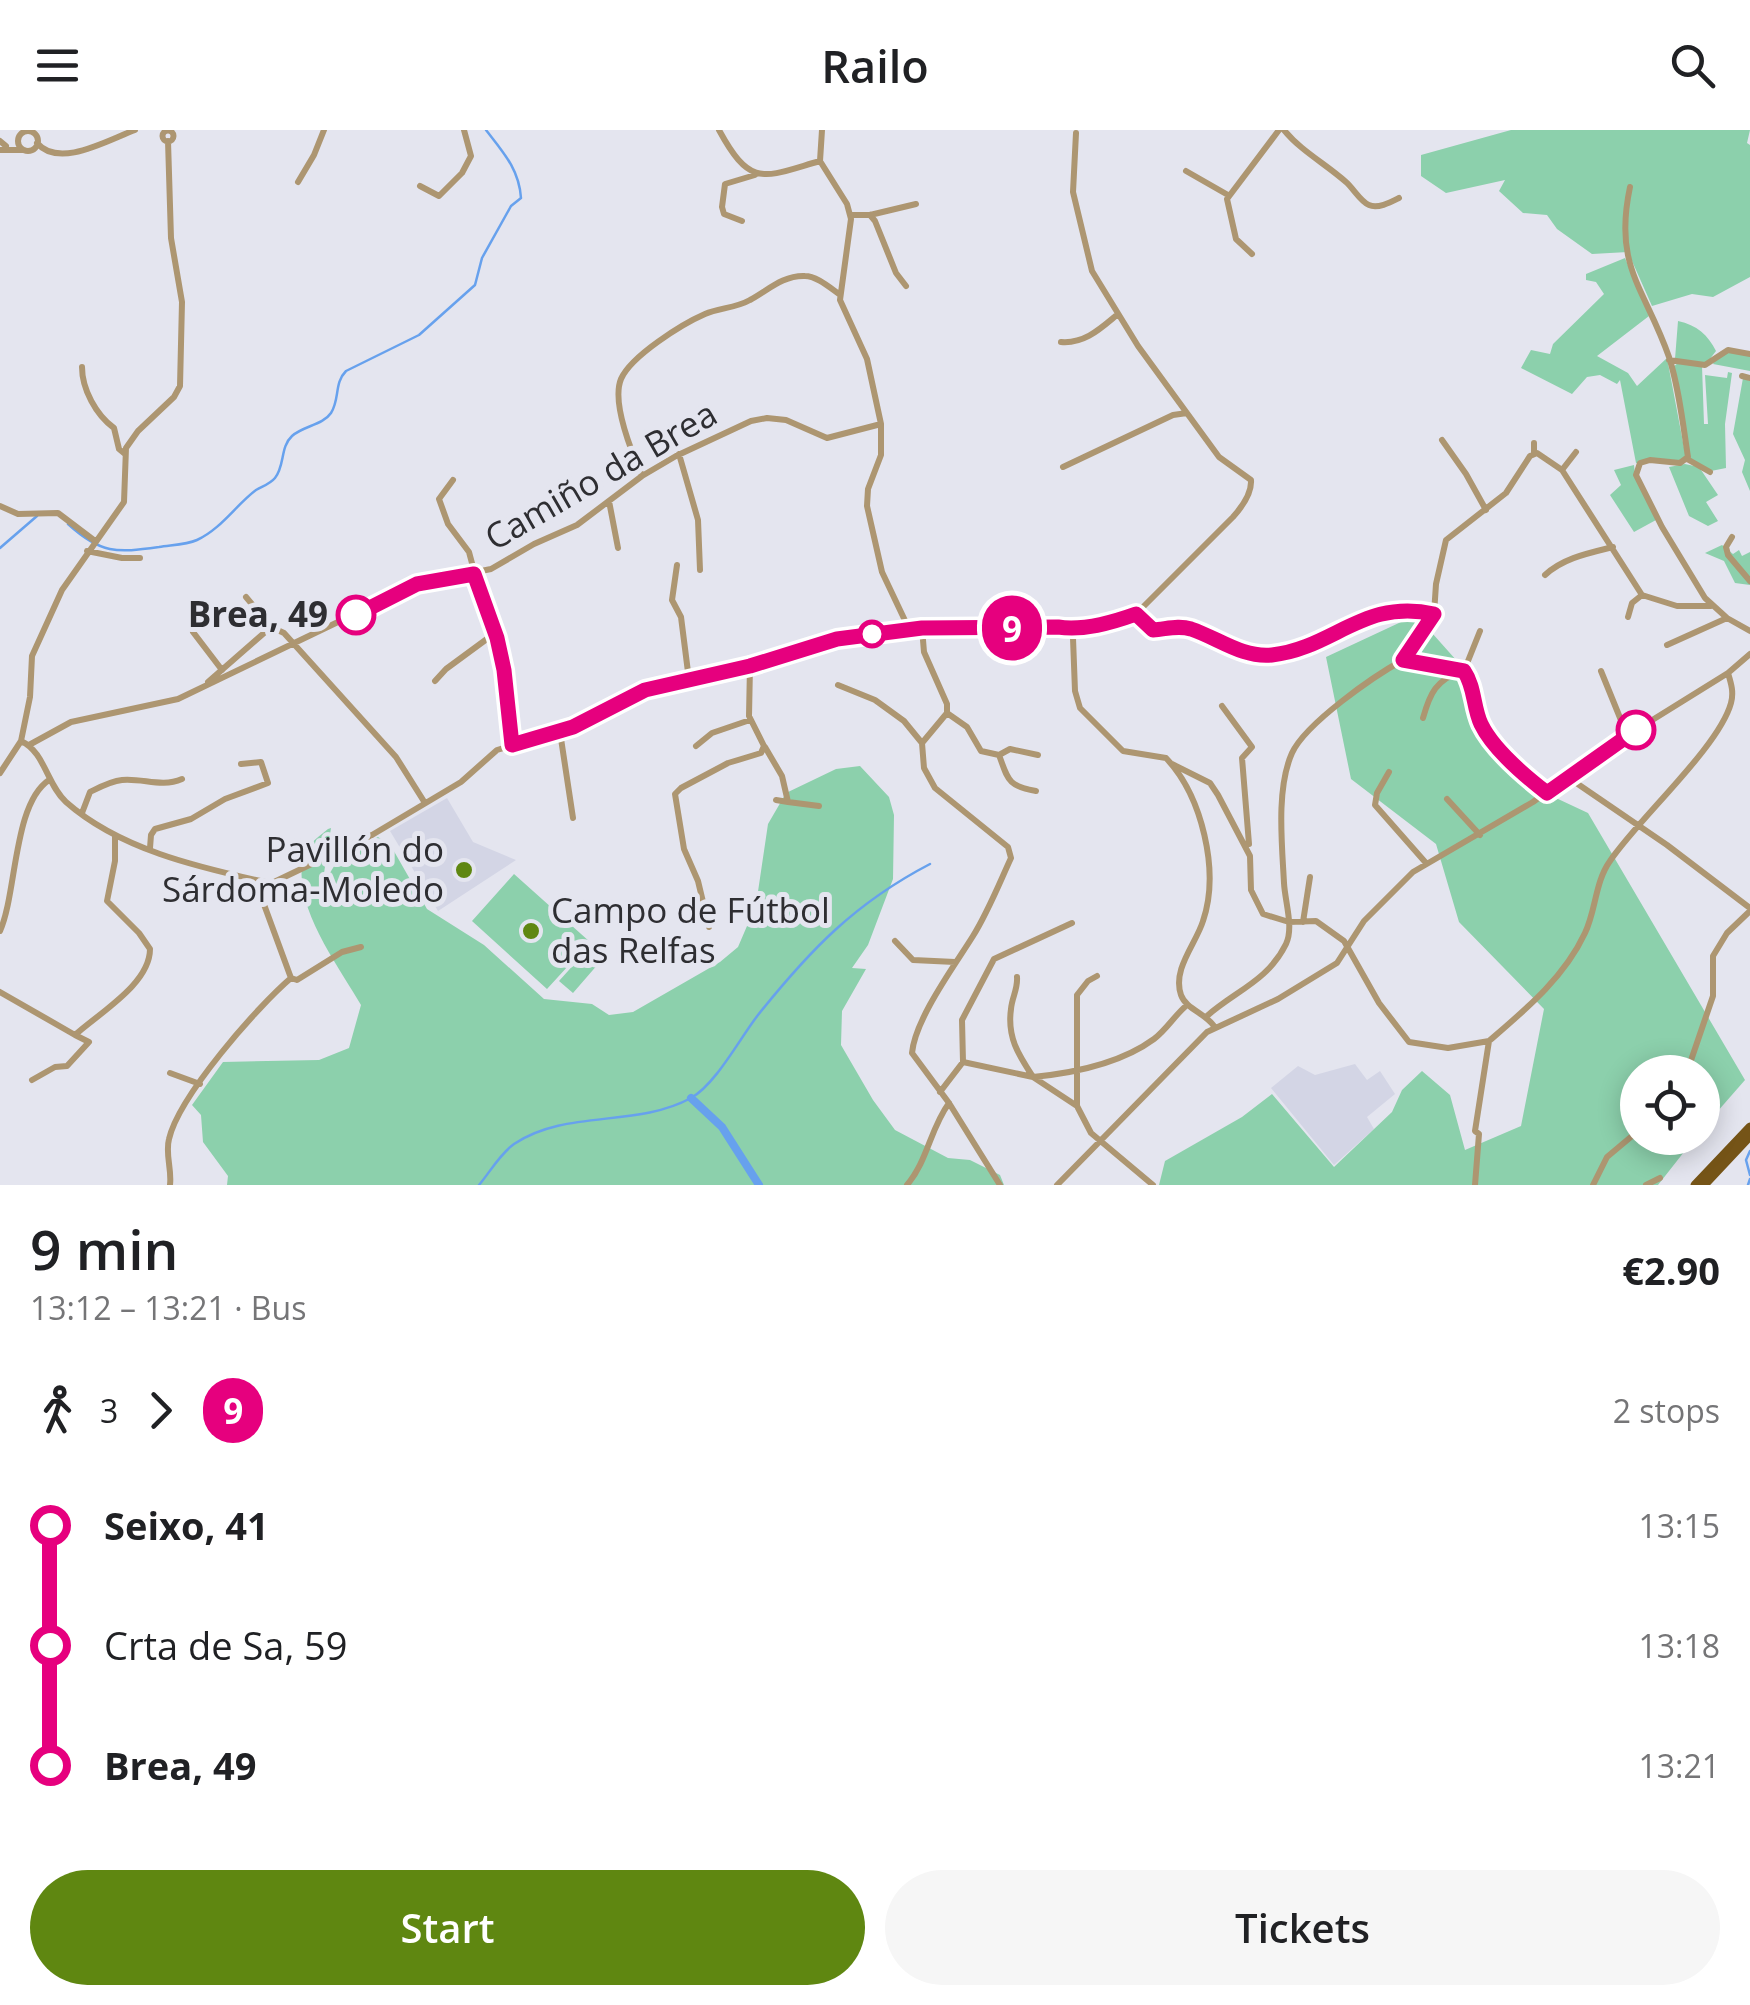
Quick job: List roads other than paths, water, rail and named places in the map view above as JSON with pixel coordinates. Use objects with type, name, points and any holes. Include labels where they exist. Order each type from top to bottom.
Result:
[{"type":"main road","points":[[1695,1185],[1750,1127]]},
{"type":"main road","points":[[1704,1185],[1750,1136]]},
{"type":"street","points":[[1,146],[29,131],[45,152],[60,155],[135,130]]},
{"type":"street","points":[[298,182],[324,130]]},
{"type":"street","points":[[420,186],[439,196],[462,173],[470,156],[464,130]]},
{"type":"street","points":[[719,130],[733,156],[756,174],[768,177],[820,161]]},
{"type":"street","points":[[822,130],[820,161],[850,215],[839,294],[866,359],[882,424],[881,455],[866,500],[882,572],[909,629]]},
{"type":"street","points":[[1252,254],[1236,239],[1228,196],[1282,130],[1370,206],[1400,198]]},
{"type":"street","points":[[0,773],[21,741],[30,697],[32,656],[62,590],[124,502],[125,454],[130,440],[174,398],[180,386],[182,302],[171,238],[168,141],[163,138],[168,131]]},
{"type":"street","points":[[21,741],[30,745],[66,802],[115,836],[184,862],[274,882],[372,835],[461,782],[497,750],[560,732],[645,690],[750,666],[837,639],[922,628],[1070,630],[1104,625],[1136,614],[1233,518],[1243,506],[1251,480],[1219,457],[1092,271],[1073,192],[1076,133]]},
{"type":"street","points":[[19,136],[18,144],[25,150]]},
{"type":"street","points":[[1,146],[25,150],[37,143]]},
{"type":"street","points":[[1186,171],[1228,196]]},
{"type":"street","points":[[742,220],[724,214],[725,184],[756,174]]},
{"type":"street","points":[[1630,187],[1625,251],[1670,360],[1687,459]]},
{"type":"street","points":[[850,215],[870,215],[916,204]]},
{"type":"street","points":[[870,215],[876,221],[896,273],[906,286]]},
{"type":"street","points":[[642,476],[619,400],[622,378],[640,356],[705,314],[747,302],[774,284],[796,277],[810,275],[839,294]]},
{"type":"street","points":[[1061,342],[1088,337],[1118,314]]},
{"type":"street","points":[[1670,360],[1705,366],[1728,350],[1750,354]]},
{"type":"street","points":[[82,368],[87,393],[114,428],[119,449],[125,454]]},
{"type":"street","points":[[1063,467],[1173,415],[1187,413]]},
{"type":"street","name":"Camiño da Brea","points":[[30,745],[71,722],[168,702],[294,646],[417,584],[474,574],[578,525],[642,476],[751,421],[786,420],[828,438],[882,424]]},
{"type":"street","points":[[1442,440],[1486,510]]},
{"type":"street","points":[[1206,1016],[1265,976],[1287,942],[1289,922],[1281,826],[1294,750],[1356,688],[1403,660],[1434,614],[1446,540],[1506,494],[1534,453],[1534,443]]},
{"type":"street","points":[[1562,470],[1576,452]]},
{"type":"street","points":[[1534,453],[1562,470],[1642,596],[1677,606],[1712,606]]},
{"type":"street","points":[[679,454],[698,520],[700,570]]},
{"type":"street","points":[[1687,459],[1704,465],[1710,472]]},
{"type":"street","points":[[1687,459],[1680,464],[1650,460],[1640,463],[1636,475],[1662,527],[1712,606],[1750,631]]},
{"type":"street","points":[[453,480],[439,500],[448,524],[469,552],[495,634],[504,670],[512,745]]},
{"type":"street","points":[[609,500],[618,548]]},
{"type":"street","points":[[0,506],[18,514],[58,512],[94,542]]},
{"type":"street","points":[[1732,538],[1726,551],[1750,581]]},
{"type":"street","points":[[1545,576],[1552,568],[1577,556],[1613,547]]},
{"type":"street","points":[[87,551],[140,558]]},
{"type":"street","points":[[677,565],[672,600],[681,617],[689,680]]},
{"type":"street","points":[[1628,617],[1632,603],[1642,596]]},
{"type":"street","points":[[246,598],[396,757],[425,803]]},
{"type":"street","points":[[1136,614],[1153,630],[1178,626],[1191,629],[1260,656],[1286,653],[1380,612],[1434,614]]},
{"type":"street","points":[[1667,644],[1727,618]]},
{"type":"street","points":[[206,685],[271,627]]},
{"type":"street","points":[[922,628],[924,652],[945,695],[947,713],[922,743]]},
{"type":"street","points":[[1070,630],[1080,708],[1117,747],[1160,756],[1210,783],[1250,856]]},
{"type":"street","points":[[1422,718],[1432,690],[1464,671],[1480,631]]},
{"type":"street","points":[[193,632],[222,670]]},
{"type":"street","points":[[435,682],[446,669],[495,634]]},
{"type":"street","points":[[1057,1185],[1214,1026],[1299,988],[1337,963],[1364,921],[1404,879],[1547,793],[1627,735],[1728,673],[1750,654]]},
{"type":"street","points":[[1403,660],[1464,671],[1482,726],[1547,793]]},
{"type":"street","points":[[750,666],[750,720],[782,776],[788,802]]},
{"type":"street","points":[[1601,670],[1627,735]]},
{"type":"street","points":[[1222,706],[1252,747],[1242,758],[1251,890],[1258,907],[1263,914],[1289,922],[1316,921],[1344,942],[1379,1002],[1409,1042],[1448,1048],[1488,1041],[1534,1001],[1568,963],[1586,931],[1608,863],[1704,748],[1726,715],[1733,698],[1728,673]]},
{"type":"street","points":[[838,685],[875,700],[904,721],[922,743],[924,768],[935,788],[1011,853],[974,934],[955,962],[912,1048],[915,1059],[949,1103],[1000,1185]]},
{"type":"street","points":[[947,713],[967,727],[981,752],[999,755],[1010,749],[1038,755]]},
{"type":"street","points":[[696,746],[712,734],[750,720]]},
{"type":"street","points":[[560,732],[573,818]]},
{"type":"street","points":[[709,927],[698,881],[684,849],[674,794],[728,763],[761,753],[764,746]]},
{"type":"street","points":[[999,755],[1007,779],[1016,786],[1036,791]]},
{"type":"street","points":[[150,848],[155,829],[191,819],[268,783],[262,762],[241,764]]},
{"type":"street","points":[[1171,763],[1197,811],[1209,882],[1204,920],[1178,979],[1182,998],[1214,1026]]},
{"type":"street","points":[[1389,772],[1375,805],[1426,864]]},
{"type":"street","points":[[1569,778],[1750,910],[1713,956],[1712,996],[1693,1055]]},
{"type":"street","points":[[82,813],[90,792],[114,782],[162,784],[182,779]]},
{"type":"street","points":[[0,931],[19,840],[38,790],[49,780]]},
{"type":"street","points":[[1447,799],[1480,835]]},
{"type":"street","points":[[776,800],[819,806]]},
{"type":"street","points":[[75,1035],[131,989],[151,956],[139,933],[107,901],[115,836]]},
{"type":"street","points":[[1303,922],[1310,876]]},
{"type":"street","points":[[255,880],[291,978]]},
{"type":"street","points":[[940,1092],[964,1062],[962,1020],[994,958],[1072,923]]},
{"type":"street","points":[[895,941],[913,960],[955,962]]},
{"type":"street","points":[[291,978],[297,980],[352,947],[362,947]]},
{"type":"street","points":[[1098,976],[1088,981],[1078,995],[1078,1106],[1085,1126],[1098,1140],[1152,1185]]},
{"type":"street","points":[[1016,977],[1018,987],[1010,1006],[1010,1039],[1033,1077],[1078,1106]]},
{"type":"street","points":[[170,1185],[167,1145],[176,1118],[254,1012],[291,978]]},
{"type":"street","points":[[0,992],[89,1042],[68,1066],[55,1067],[32,1080]]},
{"type":"street","points":[[964,1062],[1033,1077],[1078,1071],[1134,1051],[1156,1038],[1187,1004]]},
{"type":"street","points":[[1475,1185],[1477,1109],[1488,1041]]},
{"type":"street","points":[[170,1073],[200,1084]]},
{"type":"street","points":[[907,1185],[919,1171],[935,1124],[949,1103]]},
{"type":"street","points":[[1593,1185],[1606,1157],[1620,1145]]},
{"type":"street","points":[[1646,1185],[1660,1178]]},
{"type":"waterway","points":[[68,524],[90,541],[110,549],[188,543],[214,530],[256,490],[273,480],[292,436],[331,413],[346,371],[419,335],[475,285],[482,258],[511,206],[521,198],[514,170],[486,130]]},
{"type":"waterway","points":[[0,548],[37,516]]},
{"type":"waterway","points":[[479,1185],[509,1148],[534,1133],[578,1122],[647,1113],[691,1098],[718,1072],[758,1015],[815,949],[856,912],[930,864]]},
{"type":"waterway","points":[[691,1098],[722,1127],[759,1185]]},
{"type":"waterway","points":[[1750,1151],[1746,1160],[1750,1175]]},
{"type":"waterway","points":[[1748,1185],[1750,1179]]},
{"type":"place","name":"Brea, 49","points":[[356,615]]},
{"type":"place","name":"Pavillón do Sárdoma-Moledo","points":[[464,870]]},
{"type":"place","name":"Campo de Fútbol das Relfas","points":[[531,931]]}]
